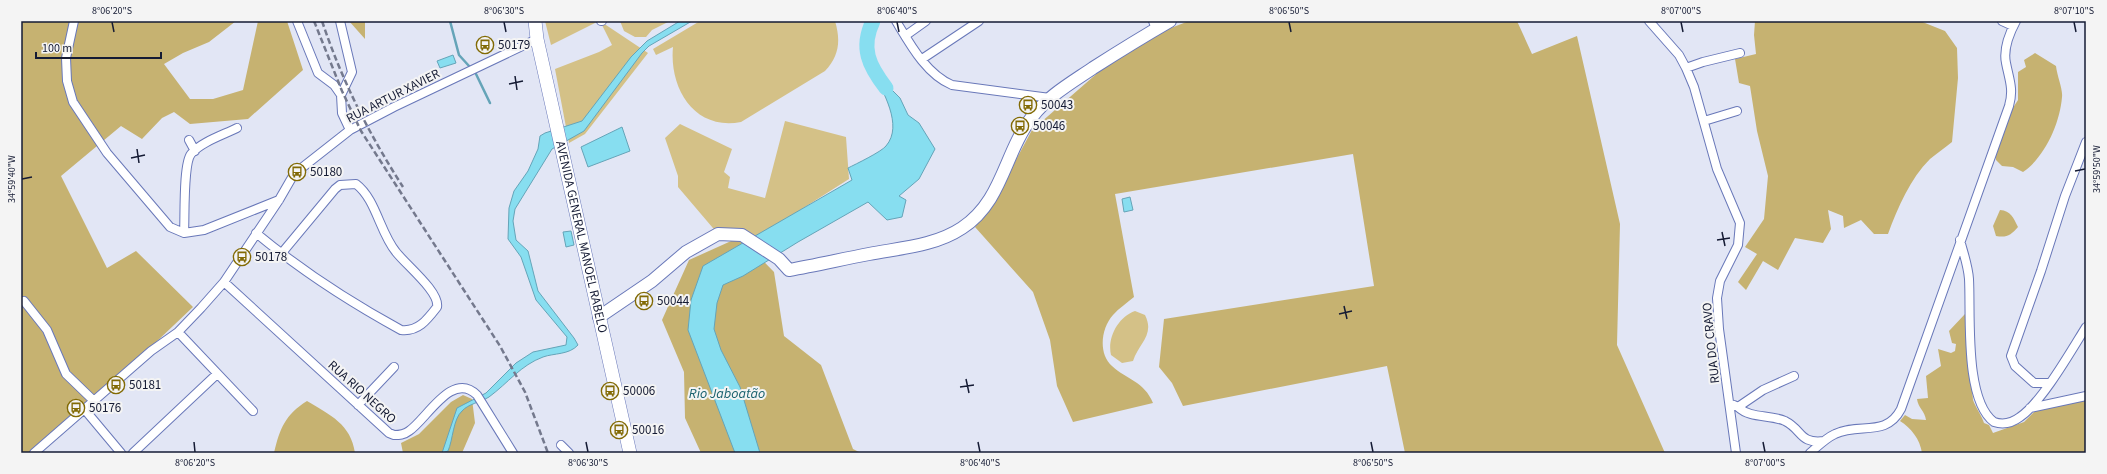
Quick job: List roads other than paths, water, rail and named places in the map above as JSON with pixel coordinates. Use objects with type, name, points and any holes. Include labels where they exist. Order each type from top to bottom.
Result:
[{"type":"main road","name":"AVENIDA GENERAL MANOEL RABELO","points":[[535,21],[537,39],[558,126],[630,453]]},
{"type":"street","points":[[74,21],[66,58],[67,81],[73,102],[88,127],[122,171],[170,227],[184,233],[204,230],[279,200]]},
{"type":"street","points":[[296,21],[318,73],[334,85],[341,95]]},
{"type":"street","points":[[340,21],[352,72],[341,95],[342,113],[350,130]]},
{"type":"street","points":[[896,21],[905,36],[935,76],[952,85],[1050,98]]},
{"type":"street","points":[[905,36],[926,21]]},
{"type":"street","points":[[922,59],[979,21]]},
{"type":"street","points":[[599,317],[652,281],[686,252],[701,242],[718,234],[742,235],[779,259],[789,270],[916,246],[943,238],[962,228],[978,215],[988,202],[1001,181],[1021,134],[1032,118],[1050,98],[1155,25],[1170,21]]},
{"type":"street","name":"RUA DO CRAVO","points":[[1649,21],[1679,55],[1686,68],[1694,87],[1717,169],[1740,223],[1738,245],[1720,281],[1717,298],[1719,329],[1736,453]]},
{"type":"street","points":[[1810,453],[1824,441],[1842,431],[1882,426],[1897,417],[2012,95],[2005,52],[2014,23],[2002,21]]},
{"type":"street","name":"RUA ARTUR XAVIER","points":[[34,453],[151,351],[178,332],[224,282],[279,200],[294,174],[350,130],[394,107],[537,39]]},
{"type":"street","points":[[1686,68],[1703,62],[1740,53]]},
{"type":"street","points":[[1704,121],[1737,111]]},
{"type":"street","points":[[184,233],[187,169],[189,159],[195,151],[237,128]]},
{"type":"street","points":[[189,140],[195,151]]},
{"type":"street","points":[[2049,383],[2034,384],[2015,366],[2011,356],[2041,272],[2065,196],[2086,142]]},
{"type":"street","points":[[256,234],[281,254],[319,282],[401,330],[409,331],[418,328],[437,307],[437,298],[434,293],[407,266],[392,247],[367,194],[356,184],[344,184],[335,189],[281,254]]},
{"type":"street","points":[[1960,240],[1969,277],[1971,350],[1976,385],[1981,407],[1988,418],[2000,424],[2011,422],[2021,417],[2030,408],[2049,383],[2086,328]]},
{"type":"street","name":"RUA RIO NEGRO","points":[[224,282],[394,436],[408,432],[443,397],[455,389],[468,389],[477,395],[513,453]]},
{"type":"street","points":[[24,301],[47,330],[66,374],[94,401]]},
{"type":"street","points":[[178,332],[253,411]]},
{"type":"street","points":[[358,405],[394,367]]},
{"type":"street","points":[[133,453],[217,374]]},
{"type":"street","points":[[1738,407],[1763,390],[1794,376]]},
{"type":"street","points":[[2030,408],[2086,396]]},
{"type":"street","points":[[1730,403],[1747,413],[1787,422],[1806,440],[1814,442],[1824,441]]},
{"type":"street","points":[[85,410],[121,453]]},
{"type":"street","points":[[560,445],[569,453]]},
{"type":"water","points":[[680,21],[692,21],[649,46],[642,53],[584,131],[552,149],[515,209],[513,221],[516,240],[528,251],[538,291],[578,345],[570,351],[535,360],[521,369],[489,397],[465,409],[457,419],[448,451],[442,453],[457,408],[486,393],[516,363],[533,352],[566,345],[567,337],[536,300],[521,257],[508,239],[509,208],[514,191],[528,171],[538,149],[540,136],[582,121],[631,57],[647,41]]},
{"type":"water","points":[[453,55],[456,63],[440,68],[437,61]]},
{"type":"water","name":"Rio Jaboatão","points":[[873,71],[900,98],[908,115],[919,123],[935,149],[919,179],[899,196],[906,200],[902,217],[887,220],[868,202],[798,242],[743,276],[723,285],[717,303],[714,329],[721,350],[740,387],[760,453],[735,453],[688,330],[691,300],[703,266],[852,180],[848,168],[874,155],[886,146],[891,138],[893,128],[892,118],[886,98]]},
{"type":"water","points":[[622,127],[630,151],[588,167],[581,147]]},
{"type":"water","points":[[1130,197],[1133,210],[1124,212],[1122,199]]},
{"type":"water","points":[[571,231],[574,245],[566,247],[563,232]]},
{"type":"waterway","points":[[450,21],[459,55],[469,66]]},
{"type":"waterway","name":"Rio Jaboatão","points":[[873,21],[867,40],[868,56],[875,72],[886,88]]},
{"type":"waterway","points":[[476,74],[490,103]]},
{"type":"railway","points":[[314,21],[342,91],[361,131],[500,346],[525,392],[548,453]]},
{"type":"railway","points":[[322,21],[338,65],[357,107],[403,187]]},
{"type":"place","name":"50179","points":[[485,45]]},
{"type":"place","name":"50043","points":[[1028,105]]},
{"type":"place","name":"50046","points":[[1020,126]]},
{"type":"place","name":"50180","points":[[297,172]]},
{"type":"place","name":"50178","points":[[242,257]]},
{"type":"place","name":"50044","points":[[644,301]]},
{"type":"place","name":"50181","points":[[116,385]]},
{"type":"place","name":"50006","points":[[610,391]]},
{"type":"place","name":"50176","points":[[76,408]]},
{"type":"place","name":"50016","points":[[619,430]]}]
